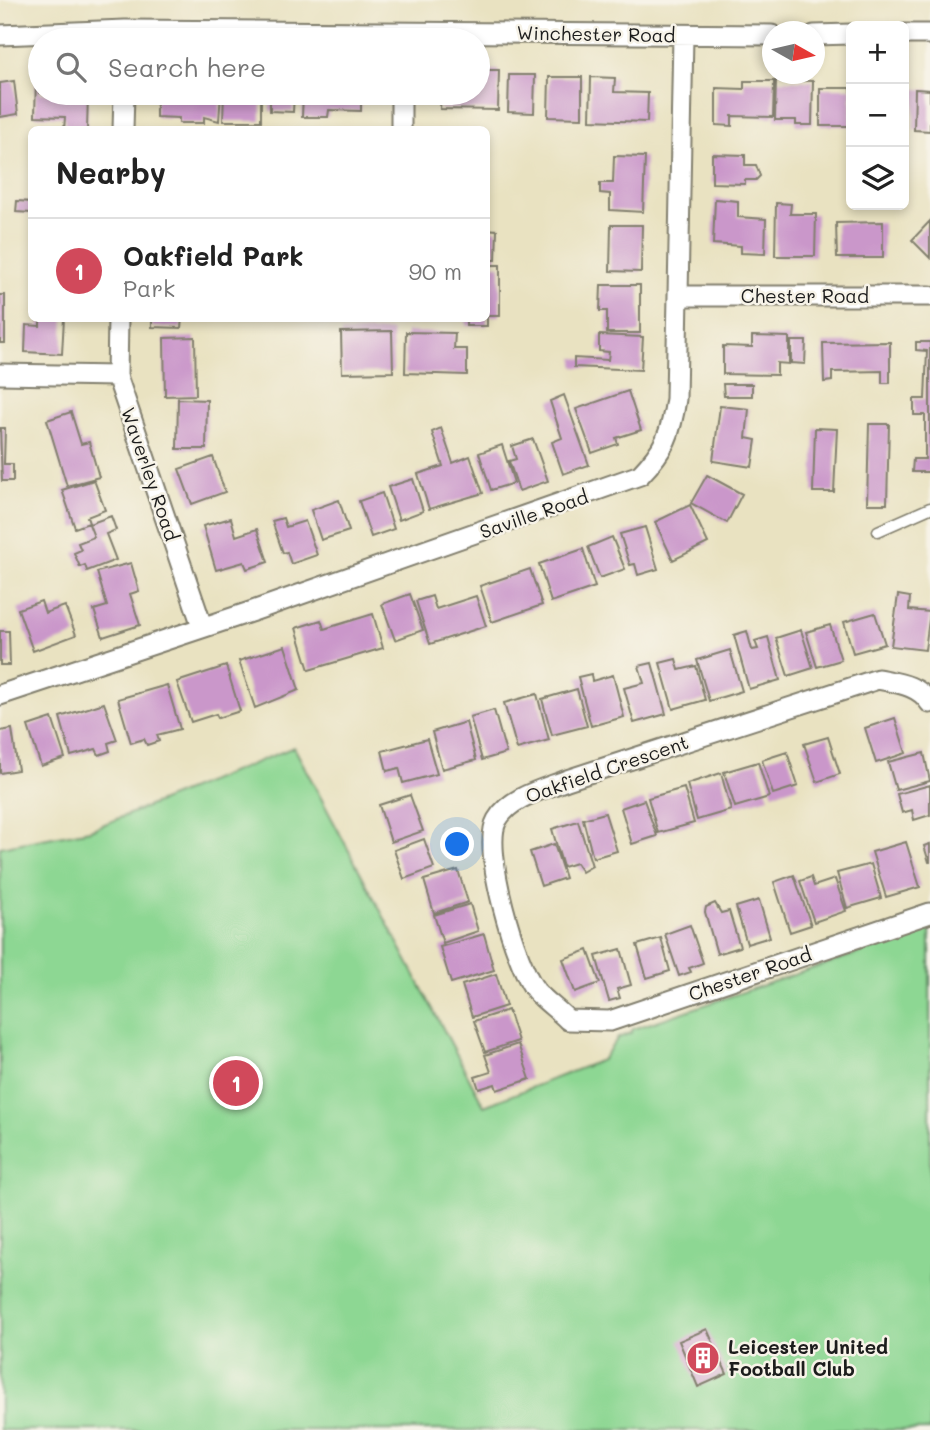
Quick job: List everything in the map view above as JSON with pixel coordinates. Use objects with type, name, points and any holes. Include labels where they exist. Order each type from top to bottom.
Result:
[{"type":"street","points":[[825,34],[846,34]]},
{"type":"street","points":[[909,34],[930,34]]},
{"type":"street","name":"Winchester Road","points":[[0,35],[28,35]]},
{"type":"street","name":"Saville Road","points":[[0,695],[166,642],[202,626],[266,607],[615,486],[640,474],[660,454],[672,428],[676,399],[683,35]]},
{"type":"street","name":"Winchester Road","points":[[490,36],[762,35]]},
{"type":"street","points":[[123,126],[124,105]]},
{"type":"street","points":[[401,105],[401,126]]},
{"type":"street","name":"Chester Road","points":[[679,296],[930,296]]},
{"type":"street","name":"Waverley Road","points":[[118,322],[117,376],[202,626]]},
{"type":"street","points":[[0,374],[117,376]]},
{"type":"street","name":"Oakfield Crescent","points":[[568,1020],[535,990],[503,918],[493,838],[497,820],[517,800],[567,780],[878,679],[902,683],[924,694],[930,703]]},
{"type":"street","name":"Chester Road","points":[[568,1020],[610,1021],[930,913]]},
{"type":"lane","points":[[878,531],[930,508]]},
{"type":"green space","points":[[294,747],[484,1106],[602,1060],[618,1038],[631,1033],[633,1029],[930,929],[930,1430],[0,1430],[0,847],[90,830]]},
{"type":"building","points":[[490,70],[499,70],[498,110],[440,109],[440,105],[490,105]]},
{"type":"building","points":[[509,75],[535,75],[534,113],[508,112]]},
{"type":"building","points":[[549,77],[582,77],[582,118],[548,117]]},
{"type":"building","points":[[591,77],[615,78],[614,92],[648,93],[647,122],[590,120]]},
{"type":"building","points":[[14,81],[18,114],[0,117],[0,83]]},
{"type":"building","points":[[744,81],[774,84],[773,117],[732,116],[732,126],[716,125],[716,88],[744,89]]},
{"type":"building","points":[[776,84],[813,84],[812,125],[796,125],[796,120],[775,120]]},
{"type":"building","points":[[820,88],[846,88],[846,126],[820,126]]},
{"type":"building","points":[[915,89],[930,90],[930,131],[914,130]]},
{"type":"building","points":[[35,105],[88,105],[87,126],[64,126],[65,117],[35,116]]},
{"type":"building","points":[[156,105],[220,105],[219,121],[204,117],[204,123],[179,123],[179,118],[156,117]]},
{"type":"building","points":[[224,105],[261,105],[261,121],[223,121]]},
{"type":"building","points":[[270,105],[293,105],[293,112],[270,111]]},
{"type":"building","points":[[302,105],[361,105],[361,111],[329,110],[328,117],[302,117]]},
{"type":"building","points":[[712,154],[745,155],[745,165],[756,165],[760,176],[756,180],[745,180],[745,184],[712,183]]},
{"type":"building","points":[[614,156],[645,157],[643,212],[610,210],[610,194],[600,193],[600,183],[613,183]]},
{"type":"building","points":[[715,199],[738,201],[738,217],[766,219],[765,254],[741,253],[741,246],[713,244]]},
{"type":"building","points":[[17,201],[28,202],[28,213],[16,212]]},
{"type":"building","points":[[776,203],[791,204],[790,214],[816,214],[815,256],[775,256]]},
{"type":"building","points":[[930,221],[930,258],[912,240]]},
{"type":"building","points":[[883,222],[883,258],[837,258],[836,223]]},
{"type":"building","points":[[611,225],[642,225],[641,272],[610,271]]},
{"type":"building","points":[[490,229],[497,230],[496,260],[490,260]]},
{"type":"building","points":[[490,265],[500,265],[500,316],[490,316]]},
{"type":"building","points":[[601,285],[640,285],[640,333],[607,333],[607,311],[600,311]]},
{"type":"building","points":[[0,295],[5,295],[5,343],[0,343]]},
{"type":"building","points":[[40,322],[64,322],[62,354],[25,352],[26,325],[40,326]]},
{"type":"building","points":[[152,322],[182,322],[181,328],[152,327]]},
{"type":"building","points":[[466,322],[487,322],[487,326],[466,326]]},
{"type":"building","points":[[392,331],[393,372],[342,373],[341,332]]},
{"type":"building","points":[[406,332],[455,333],[454,349],[467,349],[467,375],[405,373]]},
{"type":"building","points":[[599,335],[643,337],[641,370],[574,367],[574,358],[608,360],[609,352],[599,351]]},
{"type":"building","points":[[752,336],[789,337],[789,364],[777,363],[777,375],[723,374],[723,346],[752,347]]},
{"type":"building","points":[[195,337],[196,395],[165,396],[164,338]]},
{"type":"building","points":[[791,341],[806,341],[805,364],[791,363]]},
{"type":"building","points":[[890,342],[890,383],[882,383],[882,371],[832,372],[832,381],[824,382],[823,343]]},
{"type":"building","points":[[916,342],[930,342],[930,472],[912,472],[913,459],[925,459],[925,415],[914,415],[914,399],[925,399],[927,351],[916,350]]},
{"type":"building","points":[[723,384],[752,384],[752,396],[724,396]]},
{"type":"building","points":[[628,391],[641,430],[616,438],[618,444],[592,453],[576,409]]},
{"type":"building","points":[[564,395],[589,465],[563,474],[552,442],[562,438],[550,401]]},
{"type":"building","points":[[178,399],[207,400],[206,449],[177,449]]},
{"type":"building","points":[[720,406],[749,409],[746,438],[756,440],[752,467],[713,461]]},
{"type":"building","points":[[71,412],[81,444],[89,442],[99,477],[67,486],[47,420]]},
{"type":"building","points":[[869,424],[889,424],[887,504],[867,504]]},
{"type":"building","points":[[0,428],[5,428],[4,464],[13,464],[13,481],[2,481]]},
{"type":"building","points":[[441,428],[453,463],[470,456],[483,493],[429,509],[418,474],[443,466],[432,432]]},
{"type":"building","points":[[815,428],[837,429],[834,492],[813,492]]},
{"type":"building","points":[[533,439],[548,481],[519,491],[509,461],[516,459],[512,446]]},
{"type":"building","points":[[502,445],[514,483],[491,490],[479,453]]},
{"type":"building","points":[[213,457],[225,492],[192,504],[179,469]]},
{"type":"building","points":[[707,475],[742,494],[727,523],[691,503]]},
{"type":"building","points":[[413,479],[423,511],[399,520],[388,487]]},
{"type":"building","points":[[94,480],[105,510],[87,517],[89,523],[75,528],[62,490]]},
{"type":"building","points":[[382,493],[394,529],[371,537],[359,501]]},
{"type":"building","points":[[339,500],[349,531],[321,540],[311,510]]},
{"type":"building","points":[[690,505],[708,543],[673,560],[655,522]]},
{"type":"building","points":[[111,516],[116,530],[106,534],[116,560],[87,571],[85,565],[80,567],[74,553],[81,550],[78,543],[94,537],[89,524]]},
{"type":"building","points":[[231,518],[236,536],[257,529],[268,562],[247,569],[244,562],[216,570],[203,526]]},
{"type":"building","points":[[283,518],[286,527],[305,521],[317,555],[291,564],[287,552],[283,553],[272,521]]},
{"type":"building","points":[[645,527],[658,569],[638,575],[635,564],[630,565],[620,534]]},
{"type":"building","points":[[612,537],[625,569],[600,578],[588,547]]},
{"type":"building","points":[[583,549],[595,587],[551,602],[539,564]]},
{"type":"building","points":[[131,563],[139,591],[130,594],[140,625],[103,637],[94,610],[107,606],[97,572]]},
{"type":"building","points":[[530,569],[542,605],[492,622],[480,586]]},
{"type":"building","points":[[410,594],[423,630],[395,640],[382,604]]},
{"type":"building","points":[[898,595],[910,597],[909,610],[930,612],[925,650],[891,646]]},
{"type":"building","points":[[432,596],[436,609],[476,596],[486,626],[430,644],[416,601]]},
{"type":"building","points":[[41,601],[45,613],[65,606],[76,635],[33,651],[18,609]]},
{"type":"building","points":[[875,613],[885,644],[853,653],[844,622]]},
{"type":"building","points":[[373,614],[383,648],[309,670],[296,628],[321,620],[324,629]]},
{"type":"building","points":[[830,625],[841,660],[817,667],[806,632]]},
{"type":"building","points":[[801,630],[813,668],[788,676],[776,638]]},
{"type":"building","points":[[0,631],[9,631],[10,665],[0,665]]},
{"type":"building","points":[[747,631],[752,650],[758,649],[755,641],[768,637],[780,680],[749,689],[734,635]]},
{"type":"building","points":[[285,646],[299,690],[255,708],[239,661]]},
{"type":"building","points":[[730,650],[742,691],[709,701],[697,660]]},
{"type":"building","points":[[676,659],[679,670],[696,666],[705,700],[673,709],[660,663]]},
{"type":"building","points":[[652,663],[666,714],[634,723],[624,688],[644,683],[639,666]]},
{"type":"building","points":[[226,666],[240,711],[218,718],[216,714],[191,722],[177,682]]},
{"type":"building","points":[[591,674],[592,681],[613,675],[624,717],[591,726],[578,677]]},
{"type":"building","points":[[167,685],[180,729],[157,735],[159,741],[147,745],[144,739],[131,743],[118,699]]},
{"type":"building","points":[[577,689],[587,726],[552,735],[542,699]]},
{"type":"building","points":[[537,694],[549,740],[517,749],[504,703]]},
{"type":"building","points":[[104,703],[117,740],[108,743],[110,751],[99,755],[96,749],[71,756],[60,717]]},
{"type":"building","points":[[494,710],[506,753],[482,760],[470,717]]},
{"type":"building","points":[[52,718],[65,758],[41,766],[28,726]]},
{"type":"building","points":[[895,718],[906,753],[876,763],[865,728]]},
{"type":"building","points":[[466,722],[476,760],[442,769],[432,732]]},
{"type":"building","points":[[12,729],[18,770],[0,773],[0,731]]},
{"type":"building","points":[[828,737],[840,774],[817,782],[804,744]]},
{"type":"building","points":[[427,739],[437,774],[403,783],[399,768],[387,771],[382,751]]},
{"type":"building","points":[[787,752],[798,786],[773,794],[762,760]]},
{"type":"building","points":[[924,753],[930,781],[896,790],[888,762]]},
{"type":"building","points":[[758,762],[769,797],[735,807],[724,772]]},
{"type":"building","points":[[721,773],[731,810],[697,820],[687,784]]},
{"type":"building","points":[[930,785],[930,815],[914,820],[912,810],[902,813],[897,794]]},
{"type":"building","points":[[684,788],[694,823],[658,833],[648,798]]},
{"type":"building","points":[[410,795],[423,831],[391,842],[379,805]]},
{"type":"building","points":[[644,800],[657,836],[632,844],[621,808]]},
{"type":"building","points":[[605,813],[617,851],[593,858],[583,819]]},
{"type":"building","points":[[578,821],[592,866],[582,872],[576,863],[563,867],[552,829]]},
{"type":"building","points":[[424,839],[434,868],[404,879],[394,850]]},
{"type":"building","points":[[906,842],[920,887],[886,897],[872,852]]},
{"type":"building","points":[[554,844],[565,878],[541,886],[530,852]]},
{"type":"building","points":[[930,844],[930,862],[929,862],[924,846]]},
{"type":"building","points":[[871,864],[881,898],[847,908],[837,873]]},
{"type":"building","points":[[458,870],[468,902],[434,913],[424,880]]},
{"type":"building","points":[[794,875],[811,925],[790,932],[774,882]]},
{"type":"building","points":[[811,877],[814,886],[835,879],[846,911],[814,922],[800,881]]},
{"type":"building","points":[[759,900],[770,937],[747,944],[736,907]]},
{"type":"building","points":[[715,903],[721,913],[729,911],[740,947],[717,954],[705,912],[706,907]]},
{"type":"building","points":[[470,904],[478,931],[443,943],[434,915]]},
{"type":"building","points":[[690,925],[703,963],[689,968],[691,972],[679,976],[665,934]]},
{"type":"building","points":[[484,934],[494,970],[451,983],[440,947]]},
{"type":"building","points":[[661,938],[670,971],[647,978],[637,945]]},
{"type":"building","points":[[621,949],[631,985],[617,989],[620,998],[609,1001],[596,956]]},
{"type":"building","points":[[588,950],[600,983],[575,992],[563,959]]},
{"type":"building","points":[[496,974],[506,1006],[472,1017],[462,985]]},
{"type":"building","points":[[508,1010],[518,1041],[485,1052],[474,1021]]},
{"type":"building","points":[[518,1044],[530,1079],[497,1090],[495,1084],[479,1089],[475,1077],[491,1072],[485,1055]]},
{"type":"building","name":"Leicester United Football Club","points":[[707,1329],[727,1374],[698,1387],[679,1341]]},
{"type":"place","name":"Oakfield Park","points":[[236,1083]]},
{"type":"place","name":"Leicester United Football Club","points":[[703,1358]]}]
